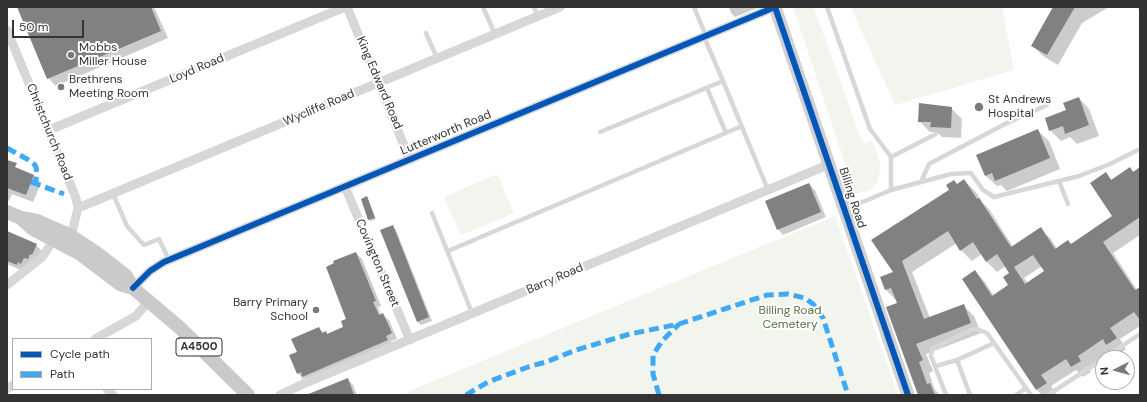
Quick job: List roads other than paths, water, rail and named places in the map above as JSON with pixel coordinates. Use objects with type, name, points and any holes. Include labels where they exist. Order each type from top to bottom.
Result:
[{"type":"main road","name":"A4500","points":[[7,212],[20,218],[37,221],[71,236],[117,268],[126,276],[133,288],[179,327],[248,395]]},
{"type":"main road","name":"A4500","points":[[20,218],[33,229],[79,253],[120,284],[133,288]]},
{"type":"main road","name":"A4500","points":[[71,236],[73,244],[79,253]]},
{"type":"street","name":"King Edward Road","points":[[346,7],[410,160]]},
{"type":"street","name":"Loyd Road","points":[[49,130],[346,7]]},
{"type":"street","name":"Wycliffe Road","points":[[78,208],[560,7]]},
{"type":"street","name":"Lutterworth Road","points":[[133,288],[150,271],[168,260],[775,7]]},
{"type":"street","name":"Billing Road","points":[[775,7],[908,395]]},
{"type":"street","name":"Christchurch Road","points":[[7,30],[9,40],[49,130],[76,198],[78,208]]},
{"type":"street","name":"Barry Road","points":[[280,395],[472,313],[830,164]]},
{"type":"street","name":"Covington Street","points":[[345,186],[410,340]]},
{"type":"street","points":[[71,236],[78,208]]},
{"type":"street","points":[[7,285],[42,257],[52,240]]},
{"type":"street","points":[[97,338],[136,316],[148,302]]},
{"type":"lane","points":[[484,7],[495,34]]},
{"type":"lane","points":[[534,7],[538,16]]},
{"type":"lane","points":[[694,7],[768,190]]},
{"type":"lane","points":[[827,7],[870,129],[891,157],[891,190]]},
{"type":"lane","points":[[426,33],[437,58]]},
{"type":"lane","points":[[600,132],[723,81]]},
{"type":"lane","points":[[707,88],[726,132]]},
{"type":"lane","points":[[921,182],[929,164],[1005,124],[1047,105]]},
{"type":"lane","points":[[448,251],[742,126]]},
{"type":"lane","points":[[891,157],[936,134]]},
{"type":"lane","points":[[844,209],[891,190],[951,174],[971,173],[983,190],[994,197],[1078,176],[1110,164],[1140,149]]},
{"type":"lane","points":[[1060,181],[1068,204]]},
{"type":"lane","points":[[113,194],[127,226],[144,245],[159,239],[168,260]]},
{"type":"lane","points":[[432,213],[472,313]]},
{"type":"lane","points":[[946,395],[932,356],[932,349],[973,328],[987,333],[1031,395]]},
{"type":"lane","points":[[1116,350],[1140,334]]},
{"type":"lane","points":[[936,366],[957,360],[994,344]]},
{"type":"lane","points":[[957,360],[970,395]]},
{"type":"lane","points":[[1048,395],[1095,364]]},
{"type":"lane","points":[[1016,395],[1026,388]]},
{"type":"place","name":"Mobbs Miller House","points":[[71,55]]},
{"type":"place","name":"Brethrens Meeting Room","points":[[61,87]]},
{"type":"place","name":"St Andrews Hospital","points":[[979,107]]},
{"type":"place","name":"Barry Primary School","points":[[316,310]]},
{"type":"park label","name":"Billing Road Cemetery","points":[[790,318]]}]
